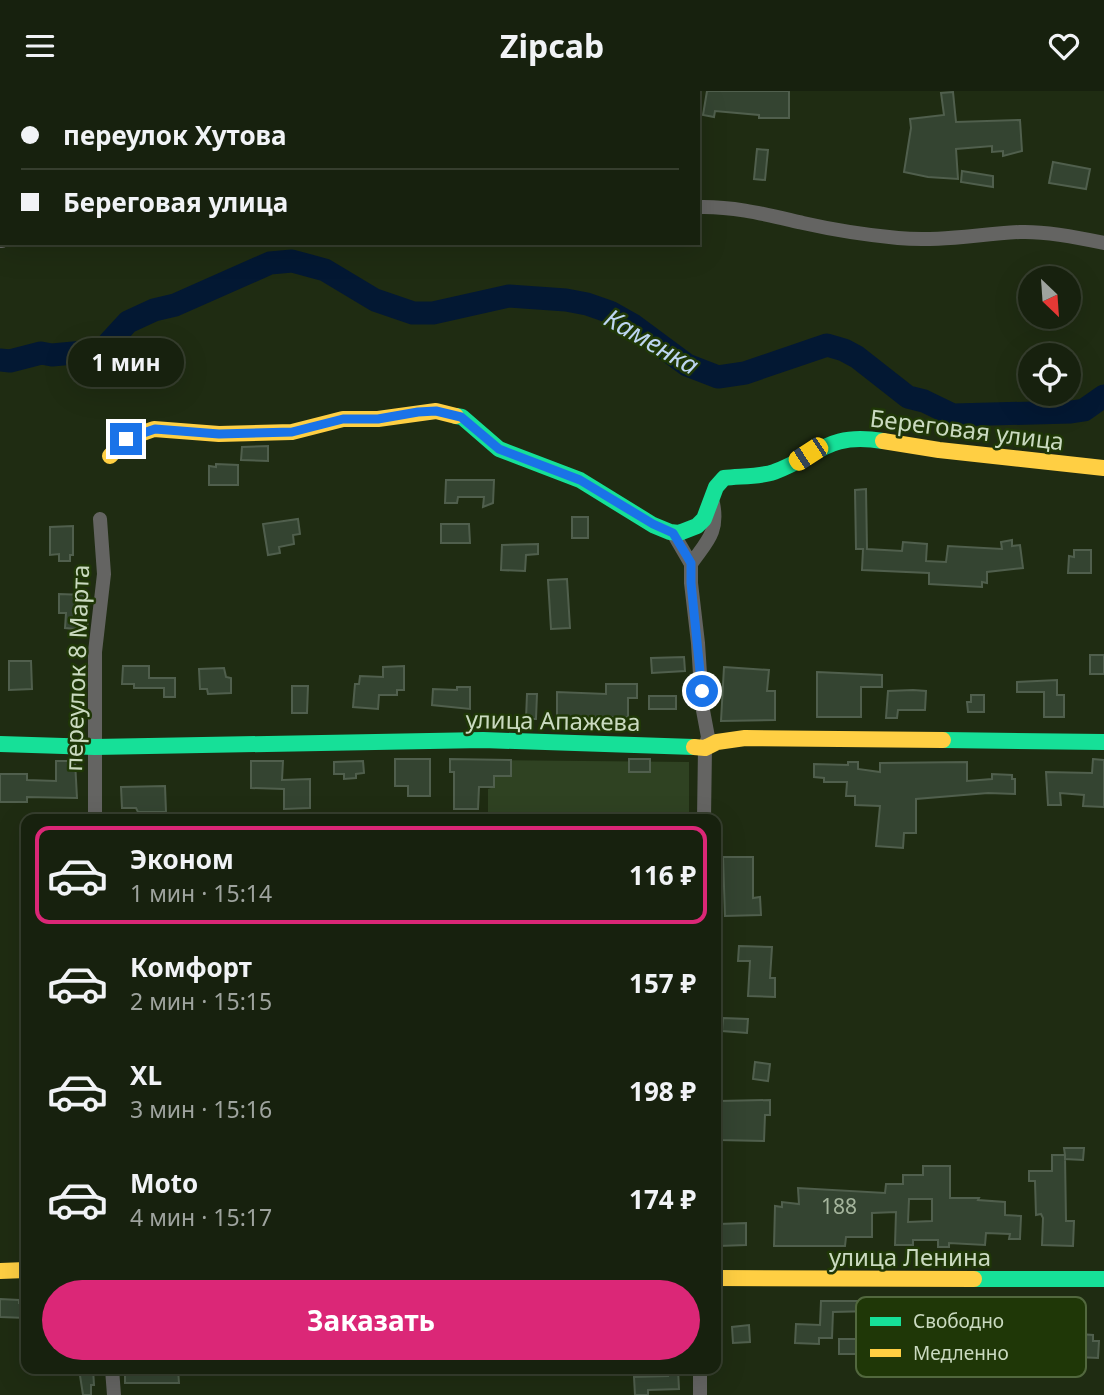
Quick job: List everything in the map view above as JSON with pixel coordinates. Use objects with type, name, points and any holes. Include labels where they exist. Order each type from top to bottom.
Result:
[{"type":"street","points":[[700,207],[726,207],[832,229],[900,238],[933,240],[1021,232],[1104,243]]},
{"type":"street","points":[[110,456],[126,439],[155,429],[219,434],[292,432],[343,419],[378,419],[436,411],[467,419],[499,449],[580,480],[673,533],[691,563],[702,705],[708,737],[705,748],[704,814]]},
{"type":"street","name":"Береговая улица","points":[[673,533],[688,531],[697,526],[709,510],[716,487],[724,478],[772,473],[826,445],[849,438],[885,440],[939,450],[1104,468]]},
{"type":"street","points":[[691,563],[709,542],[714,521],[712,502]]},
{"type":"street","name":"переулок 8 Марта","points":[[95,814],[95,652],[104,574],[100,519]]},
{"type":"street","name":"улица Апажева","points":[[0,744],[95,747],[484,740],[705,748],[717,742],[745,738],[1104,742]]},
{"type":"street","points":[[0,1271],[21,1271]]},
{"type":"street","name":"улица Ленина","points":[[721,1278],[1104,1279]]},
{"type":"street","points":[[112,1374],[114,1395]]},
{"type":"street","points":[[700,1374],[701,1395]]},
{"type":"green space","points":[[494,760],[689,762],[689,814],[488,814],[488,789],[494,787]]},
{"type":"building","points":[[707,91],[789,91],[789,118],[759,118],[759,115],[715,111],[714,117],[703,115]]},
{"type":"building","points":[[953,92],[956,122],[1020,120],[1022,151],[1003,156],[1003,151],[992,152],[992,146],[956,149],[958,179],[904,172],[910,119],[944,115],[941,93]]},
{"type":"building","points":[[757,149],[768,150],[765,180],[754,179]]},
{"type":"building","points":[[1053,162],[1090,169],[1086,189],[1049,183]]},
{"type":"building","points":[[962,171],[993,176],[993,187],[961,182]]},
{"type":"building","points":[[268,446],[268,461],[241,460],[242,447]]},
{"type":"building","points":[[216,464],[238,465],[238,485],[209,485],[209,466],[216,467]]},
{"type":"building","points":[[446,480],[494,480],[493,503],[483,507],[484,497],[458,497],[457,503],[445,503]]},
{"type":"building","points":[[866,489],[867,549],[902,551],[903,542],[927,544],[926,561],[946,562],[948,546],[1002,549],[1001,542],[1012,540],[1012,546],[1020,545],[1023,568],[987,572],[987,583],[982,582],[982,587],[929,584],[929,573],[862,570],[863,549],[856,549],[855,490]]},
{"type":"building","points":[[572,517],[588,517],[588,538],[572,538]]},
{"type":"building","points":[[298,519],[300,534],[293,535],[294,544],[279,547],[280,553],[268,555],[263,524]]},
{"type":"building","points":[[441,524],[469,524],[470,543],[441,543]]},
{"type":"building","points":[[73,526],[73,555],[70,555],[70,561],[59,561],[59,554],[50,555],[50,527]]},
{"type":"building","points":[[538,544],[538,554],[526,555],[525,571],[501,570],[502,545]]},
{"type":"building","points":[[1074,550],[1091,550],[1091,573],[1068,573],[1069,556],[1074,557]]},
{"type":"building","points":[[567,579],[570,628],[551,629],[548,580]]},
{"type":"building","points":[[59,594],[84,595],[83,618],[88,618],[87,630],[65,628],[66,613],[59,613]]},
{"type":"building","points":[[1090,655],[1104,655],[1104,674],[1090,674]]},
{"type":"building","points":[[684,657],[685,671],[652,673],[651,658]]},
{"type":"building","points":[[9,661],[31,661],[32,689],[9,690]]},
{"type":"building","points":[[123,666],[149,666],[149,678],[175,678],[175,697],[164,697],[164,688],[134,688],[134,684],[122,684]]},
{"type":"building","points":[[404,666],[404,690],[397,690],[397,695],[379,695],[378,709],[353,707],[355,684],[359,684],[360,676],[383,677],[383,667]]},
{"type":"building","points":[[724,667],[769,670],[767,691],[775,691],[775,720],[721,721]]},
{"type":"building","points":[[224,668],[226,677],[231,678],[231,693],[208,694],[207,689],[200,689],[199,669]]},
{"type":"building","points":[[817,672],[882,675],[882,687],[861,687],[861,717],[817,717]]},
{"type":"building","points":[[1057,680],[1057,695],[1064,695],[1064,717],[1044,717],[1044,692],[1017,692],[1017,682]]},
{"type":"building","points":[[606,684],[637,684],[637,698],[628,698],[628,717],[557,718],[557,692],[606,694]]},
{"type":"building","points":[[292,686],[308,686],[307,713],[292,713]]},
{"type":"building","points":[[457,687],[470,687],[470,709],[432,705],[433,689],[457,690]]},
{"type":"building","points":[[888,691],[926,691],[925,710],[898,710],[897,718],[886,718]]},
{"type":"building","points":[[527,694],[537,694],[536,719],[526,719]]},
{"type":"building","points":[[971,695],[984,695],[984,712],[968,712],[967,702],[971,702]]},
{"type":"building","points":[[649,696],[676,696],[676,709],[649,709]]},
{"type":"building","points":[[395,759],[430,759],[430,796],[408,796],[408,786],[395,786]]},
{"type":"building","points":[[450,759],[511,760],[511,776],[494,776],[494,787],[479,787],[478,809],[454,809],[454,772],[450,772]]},
{"type":"building","points":[[629,759],[650,759],[650,772],[629,772]]},
{"type":"building","points":[[1093,759],[1104,760],[1104,807],[1083,806],[1084,795],[1060,793],[1061,805],[1048,805],[1046,772],[1092,773]]},
{"type":"building","points":[[56,761],[75,761],[77,798],[27,797],[27,802],[0,802],[0,774],[27,774],[27,780],[56,781]]},
{"type":"building","points":[[251,761],[283,761],[282,780],[310,779],[310,808],[284,809],[284,789],[251,788]]},
{"type":"building","points":[[363,761],[364,773],[356,774],[356,778],[344,779],[344,774],[334,774],[334,762]]},
{"type":"building","points":[[848,762],[858,762],[858,769],[880,772],[880,763],[967,762],[967,781],[992,779],[992,774],[1012,775],[1012,779],[1015,779],[1015,794],[988,793],[916,799],[916,833],[904,833],[903,848],[876,846],[880,806],[855,805],[855,796],[846,796],[847,782],[824,782],[824,778],[814,777],[814,764],[848,765]]},
{"type":"building","points":[[165,786],[166,812],[138,812],[136,808],[122,808],[121,787]]},
{"type":"building","points":[[723,857],[753,857],[753,898],[760,897],[761,915],[725,916]]},
{"type":"building","points":[[739,946],[772,947],[770,978],[775,978],[775,997],[748,996],[750,961],[738,961]]},
{"type":"building","points":[[723,1018],[748,1019],[747,1033],[722,1031]]},
{"type":"building","points":[[755,1062],[770,1064],[768,1081],[753,1079]]},
{"type":"building","points":[[770,1100],[770,1115],[765,1115],[764,1141],[721,1140],[721,1101]]},
{"type":"building","points":[[1064,1148],[1084,1148],[1083,1160],[1065,1159],[1066,1221],[1074,1221],[1073,1246],[1042,1245],[1043,1218],[1041,1214],[1036,1215],[1035,1181],[1029,1181],[1029,1171],[1052,1171],[1052,1155],[1065,1155]]},
{"type":"building","points":[[923,1166],[950,1166],[950,1198],[979,1198],[978,1200],[1005,1202],[1005,1215],[1021,1216],[1020,1239],[1009,1239],[1010,1234],[986,1233],[985,1245],[949,1243],[949,1247],[938,1247],[938,1240],[913,1240],[913,1245],[895,1245],[896,1212],[872,1213],[872,1237],[846,1237],[845,1246],[774,1246],[775,1206],[782,1207],[782,1202],[799,1204],[798,1188],[885,1193],[886,1184],[903,1184],[903,1175],[923,1175]],"holes":[[[909,1199],[932,1199],[932,1221],[908,1222]]]},
{"type":"building","points":[[746,1223],[746,1245],[721,1246],[721,1224]]},
{"type":"building","points":[[0,1299],[19,1300],[21,1318],[0,1317]]},
{"type":"building","points":[[821,1301],[856,1301],[856,1311],[833,1312],[832,1338],[819,1338],[819,1344],[795,1343],[796,1324],[820,1325]]},
{"type":"building","points":[[749,1325],[750,1342],[733,1343],[732,1327]]},
{"type":"building","points":[[1086,1334],[1093,1335],[1093,1341],[1099,1341],[1098,1358],[1086,1357]]},
{"type":"building","points":[[839,1339],[856,1339],[856,1354],[839,1354]]},
{"type":"building","points":[[80,1374],[93,1374],[91,1395],[83,1395]]},
{"type":"building","points":[[125,1374],[178,1374],[179,1383],[125,1383]]},
{"type":"building","points":[[678,1374],[679,1389],[648,1390],[648,1395],[635,1395],[634,1377]]},
{"type":"waterway","name":"Каменка","points":[[0,360],[10,361],[41,353],[52,355],[95,351],[106,346],[128,322],[154,310],[175,305],[270,263],[292,261],[325,270],[375,300],[413,313],[433,313],[509,296],[587,304],[610,312],[633,325],[687,365],[718,377],[745,373],[827,345],[857,357],[908,397],[924,401],[953,415],[1071,412],[1084,410],[1104,396]]},
{"type":"traffic: fast","points":[[456,416],[462,417],[499,449],[580,480],[653,525],[679,533],[697,526],[704,519],[716,487],[724,478],[774,472],[836,442],[864,439],[883,441]]},
{"type":"traffic: fast","points":[[0,744],[95,747],[483,740],[694,747]]},
{"type":"traffic: fast","points":[[943,740],[1104,742]]},
{"type":"traffic: fast","points":[[974,1279],[1104,1279]]},
{"type":"traffic: slow","points":[[110,456],[126,439],[154,429],[219,434],[292,432],[343,419],[378,419],[436,411],[456,416]]},
{"type":"traffic: slow","points":[[883,441],[939,450],[1104,468]]},
{"type":"traffic: slow","points":[[694,747],[705,748],[717,742],[745,738],[943,740]]},
{"type":"traffic: slow","points":[[0,1271],[21,1270]]},
{"type":"traffic: slow","points":[[721,1278],[974,1279]]},
{"type":"route","points":[[126,439],[155,429],[219,434],[292,432],[343,419],[378,419],[418,412],[436,411],[467,419],[499,449],[580,480],[619,505],[673,533],[691,563],[702,691]]}]
